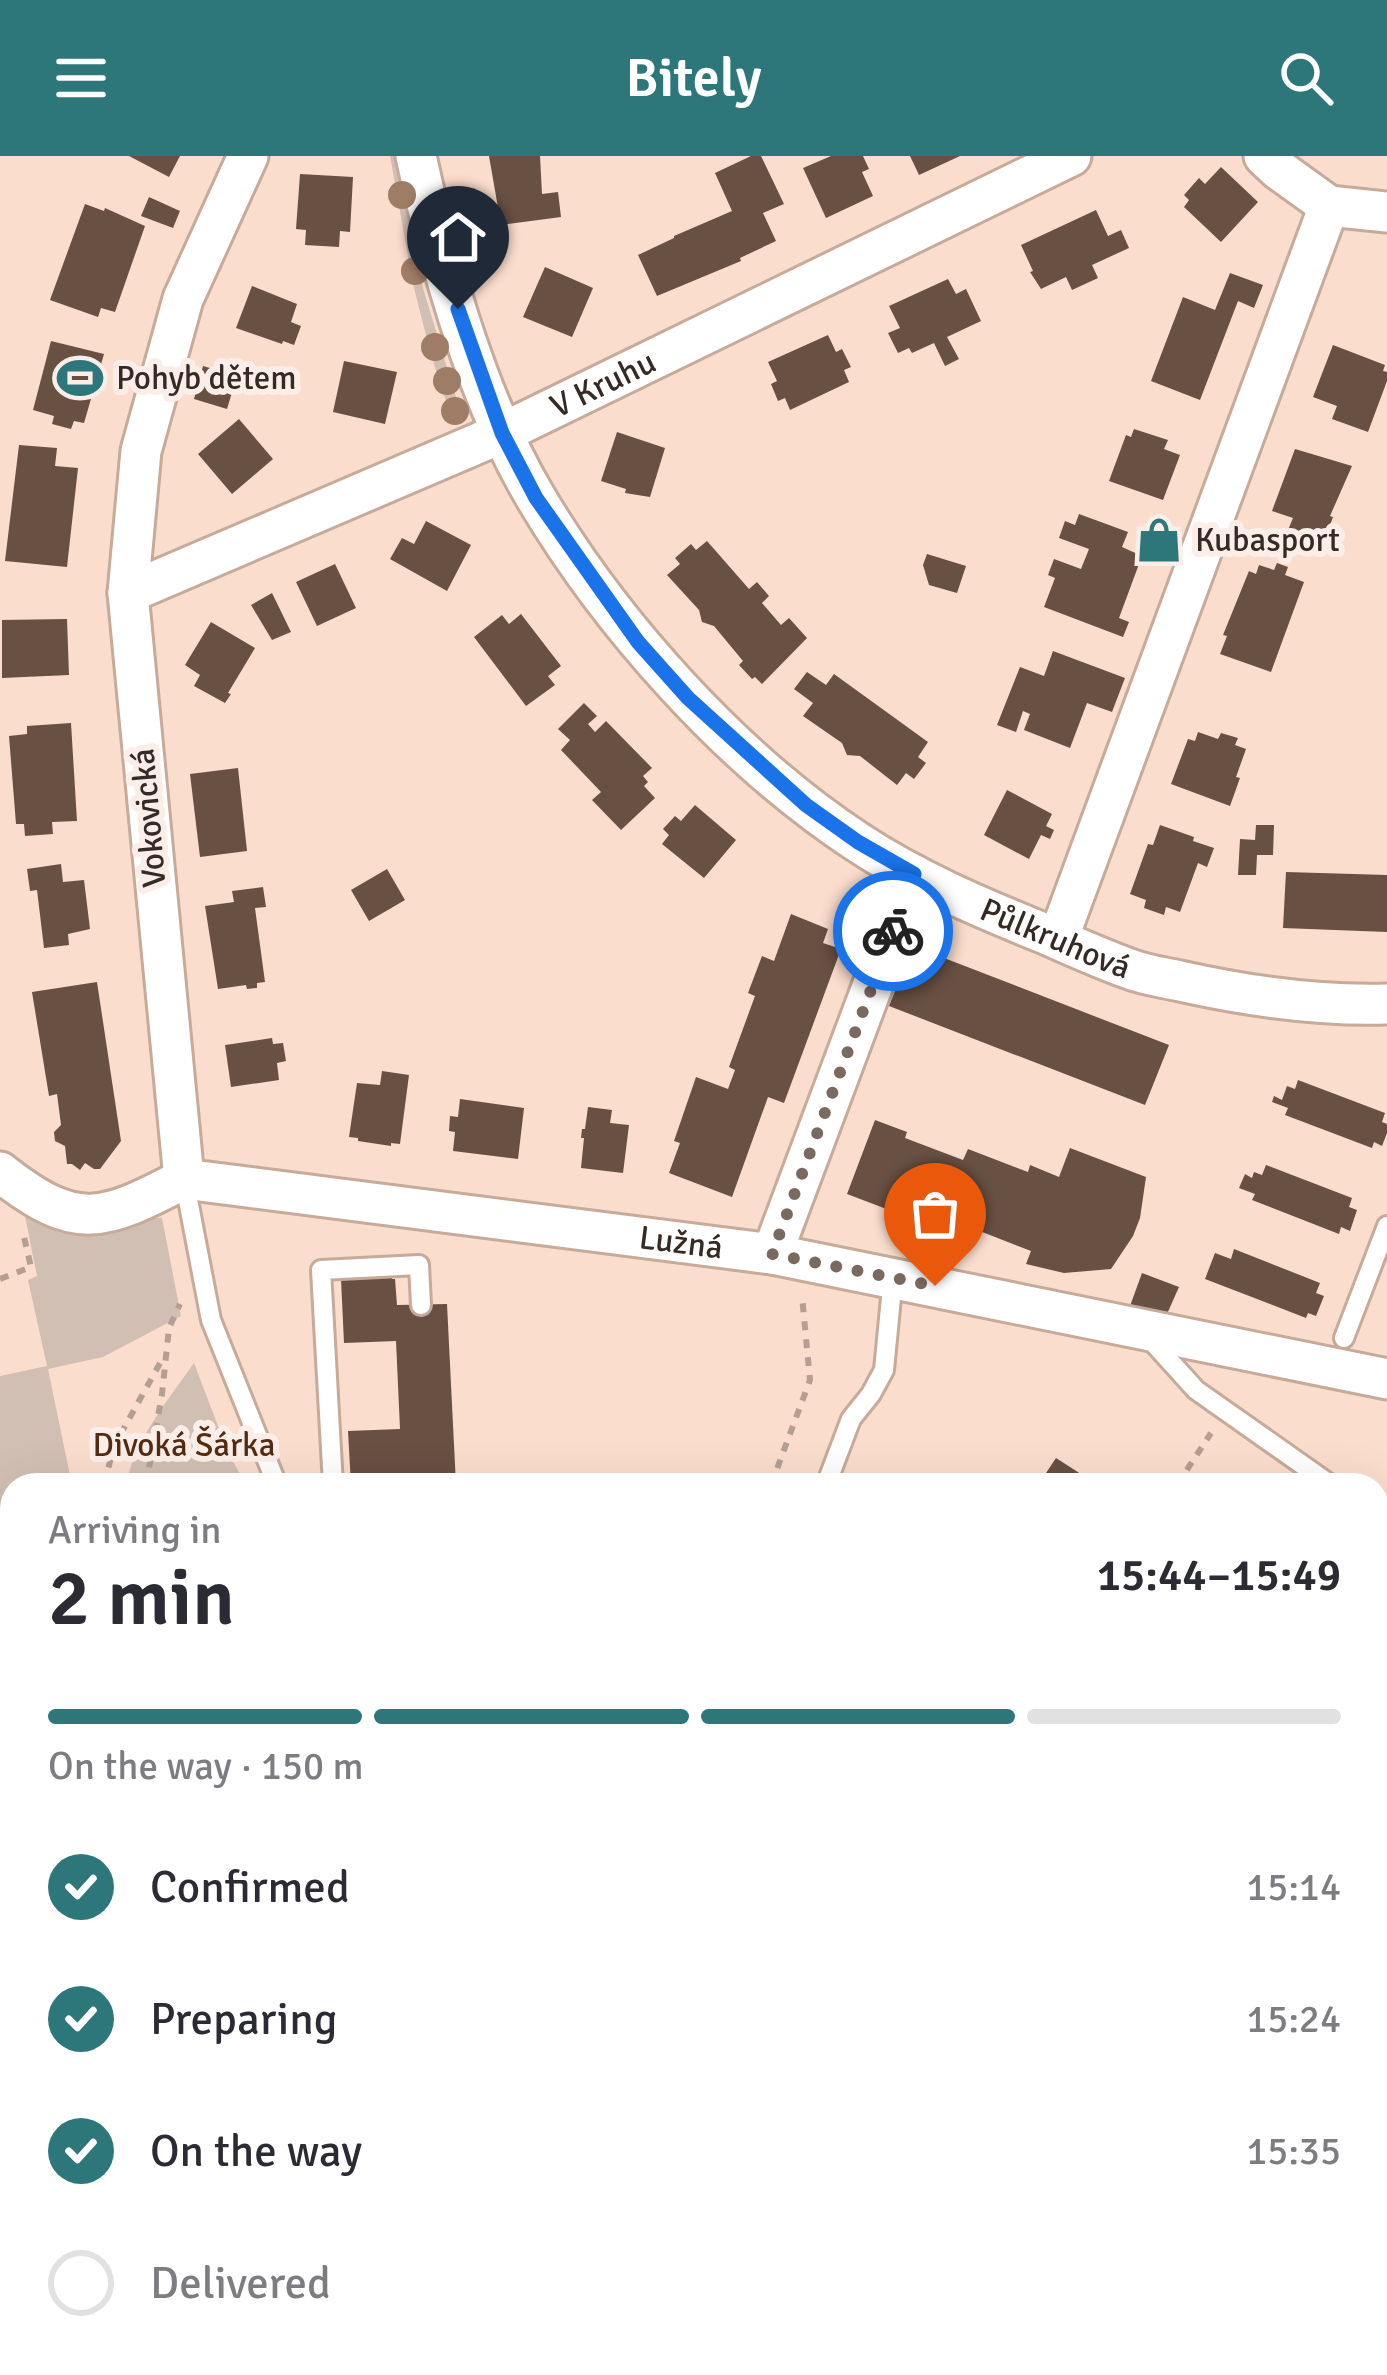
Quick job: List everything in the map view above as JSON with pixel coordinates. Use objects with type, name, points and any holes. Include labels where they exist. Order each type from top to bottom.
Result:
[{"type":"street","name":"Vokovická","points":[[184,1179],[128,593],[141,451],[183,299],[248,156]]},
{"type":"street","name":"Půlkruhová","points":[[416,156],[444,266],[502,433],[536,498],[638,642],[688,698],[806,805],[914,874],[1131,970],[1297,1001],[1387,1004]]},
{"type":"street","name":"V Kruhu","points":[[128,593],[502,433],[1071,156]]},
{"type":"street","points":[[1264,156],[1329,206],[1387,212]]},
{"type":"street","points":[[1058,939],[1329,206]]},
{"type":"street","points":[[772,1254],[914,874]]},
{"type":"street","points":[[0,1172],[44,1202],[84,1215],[122,1210],[184,1179]]},
{"type":"street","name":"Lužná","points":[[184,1179],[772,1254],[1387,1379]]},
{"type":"lane","name":"Vokovická","points":[[184,1179],[211,1320],[272,1473]]},
{"type":"lane","points":[[1344,1338],[1387,1226]]},
{"type":"lane","points":[[332,1473],[321,1270],[419,1265],[421,1305]]},
{"type":"lane","points":[[831,1473],[851,1419],[884,1370],[893,1277]]},
{"type":"lane","points":[[1141,1329],[1196,1390],[1314,1473]]},
{"type":"path","points":[[148,1473],[169,1328],[200,1263]]},
{"type":"path","points":[[0,1280],[31,1267]]},
{"type":"path","points":[[775,1473],[810,1380],[801,1286]]},
{"type":"path","points":[[107,1473],[114,1446],[166,1353]]},
{"type":"path","points":[[1185,1473],[1225,1411]]},
{"type":"green space","points":[[390,156],[399,156],[423,288],[456,397],[458,419],[452,419],[431,355]]},
{"type":"green space","points":[[24,1211],[162,1218],[181,1316],[103,1357],[48,1369],[70,1473],[0,1473],[0,1376],[47,1366],[28,1280],[37,1276]]},
{"type":"green space","name":"Divoká Šárka","points":[[194,1363],[239,1473],[129,1473],[163,1406]]},
{"type":"building","points":[[129,156],[180,156],[169,177]]},
{"type":"building","points":[[489,156],[540,156],[542,194],[558,192],[561,217],[501,225]]},
{"type":"building","points":[[761,156],[784,204],[763,213],[776,241],[657,296],[638,255],[732,211],[715,173]]},
{"type":"building","points":[[831,156],[863,156],[869,169],[862,172],[873,196],[826,218],[803,168]]},
{"type":"building","points":[[910,156],[960,156],[919,175]]},
{"type":"building","points":[[1221,167],[1258,202],[1221,242],[1184,207],[1189,200],[1184,195],[1199,178],[1205,184]]},
{"type":"building","points":[[300,174],[353,177],[350,232],[340,231],[339,247],[305,245],[306,230],[296,229]]},
{"type":"building","points":[[149,197],[180,211],[173,228],[141,216]]},
{"type":"building","points":[[85,204],[145,226],[115,312],[101,308],[98,317],[50,300]]},
{"type":"building","points":[[1096,210],[1108,236],[1121,230],[1129,248],[1092,265],[1098,278],[1072,290],[1066,277],[1041,289],[1021,245]]},
{"type":"building","points":[[545,267],[593,288],[572,337],[523,317]]},
{"type":"building","points":[[1230,273],[1263,285],[1254,308],[1238,301],[1200,400],[1151,381],[1183,297],[1215,310]]},
{"type":"building","points":[[948,279],[956,294],[966,289],[981,321],[947,337],[959,359],[945,366],[934,343],[912,353],[909,348],[898,353],[888,333],[900,328],[889,306]]},
{"type":"building","points":[[252,286],[297,304],[291,322],[301,326],[294,345],[236,328]]},
{"type":"building","points":[[828,335],[851,367],[844,370],[849,382],[790,410],[785,398],[778,401],[771,384],[777,381],[768,362]]},
{"type":"building","points":[[51,341],[104,354],[84,423],[74,421],[71,429],[52,424],[54,416],[33,410]]},
{"type":"building","points":[[1333,345],[1385,365],[1387,381],[1368,432],[1332,419],[1337,406],[1313,397]]},
{"type":"building","points":[[344,361],[397,372],[385,424],[333,412]]},
{"type":"building","points":[[203,366],[237,376],[227,409],[194,399]]},
{"type":"building","points":[[239,419],[273,459],[232,494],[198,454]]},
{"type":"building","points":[[1134,429],[1168,440],[1164,449],[1180,455],[1163,500],[1109,481],[1126,435],[1131,437]]},
{"type":"building","points":[[617,432],[665,448],[650,497],[625,493],[626,489],[601,481]]},
{"type":"building","points":[[19,445],[57,448],[55,466],[78,468],[67,567],[5,561]]},
{"type":"building","points":[[1295,449],[1352,466],[1326,536],[1307,528],[1304,536],[1288,530],[1293,518],[1272,511]]},
{"type":"building","points":[[1079,514],[1128,532],[1122,547],[1142,556],[1119,618],[1129,622],[1123,637],[1044,607],[1055,578],[1048,575],[1054,559],[1081,569],[1089,549],[1059,538],[1065,521],[1075,525]]},
{"type":"building","points":[[426,521],[471,545],[447,591],[390,559],[402,538],[414,544]]},
{"type":"building","name":"Kubasport","points":[[1147,524],[1178,536],[1170,556],[1139,544]]},
{"type":"building","points":[[707,541],[749,589],[757,582],[769,596],[762,603],[781,625],[789,618],[807,638],[762,684],[739,665],[743,661],[714,626],[702,622],[699,610],[667,575],[680,564],[675,558],[691,544],[696,550]]},
{"type":"building","points":[[927,554],[966,566],[957,593],[929,585],[923,565]]},
{"type":"building","points":[[1277,563],[1288,567],[1285,575],[1304,582],[1271,672],[1220,654],[1249,571],[1256,574],[1259,565],[1274,570]]},
{"type":"building","points":[[335,564],[356,608],[317,626],[296,582]]},
{"type":"building","points":[[272,593],[291,632],[272,640],[251,605]]},
{"type":"building","points":[[521,614],[561,666],[548,676],[555,685],[526,706],[474,637],[502,615],[509,624]]},
{"type":"building","points":[[67,619],[69,675],[2,678],[2,620]]},
{"type":"building","points":[[211,622],[255,648],[225,703],[194,686],[200,675],[185,665]]},
{"type":"building","points":[[1053,651],[1125,678],[1112,712],[1087,703],[1070,748],[1024,730],[1030,714],[1023,711],[1016,732],[997,725],[1020,667],[1044,676]]},
{"type":"building","points":[[807,672],[826,685],[834,674],[928,742],[918,757],[926,763],[914,779],[906,773],[897,785],[860,756],[847,755],[842,743],[803,716],[813,703],[794,689]]},
{"type":"building","points":[[584,703],[597,716],[588,724],[595,732],[606,721],[652,768],[643,776],[648,782],[644,786],[655,798],[621,830],[592,800],[601,792],[561,750],[570,740],[558,729]]},
{"type":"building","points":[[71,723],[77,821],[52,822],[53,834],[25,836],[24,824],[16,824],[9,736],[27,734],[27,726]]},
{"type":"building","points":[[1198,732],[1218,739],[1221,733],[1238,738],[1235,745],[1246,749],[1230,806],[1171,784],[1188,739],[1195,741]]},
{"type":"building","points":[[238,768],[247,851],[200,857],[190,774]]},
{"type":"building","points":[[1007,790],[1052,814],[1046,826],[1054,830],[1050,839],[1041,835],[1029,859],[984,835]]},
{"type":"building","points":[[695,805],[736,840],[704,878],[662,844],[669,835],[663,829],[675,816],[681,821]]},
{"type":"building","points":[[1160,825],[1214,848],[1207,867],[1198,863],[1180,912],[1166,907],[1164,915],[1144,908],[1146,900],[1130,894]]},
{"type":"building","points":[[1256,825],[1274,825],[1273,855],[1257,855],[1256,875],[1238,875],[1240,839],[1255,840]]},
{"type":"building","points":[[61,864],[63,882],[84,880],[90,929],[68,934],[69,945],[44,948],[37,890],[30,891],[27,869]]},
{"type":"building","points":[[387,869],[405,900],[369,921],[351,890]]},
{"type":"building","points":[[1286,872],[1387,875],[1387,932],[1283,928]]},
{"type":"building","points":[[263,887],[266,907],[255,908],[265,982],[257,983],[257,988],[218,989],[205,906],[234,902],[232,891]]},
{"type":"building","points":[[791,914],[828,929],[823,943],[841,949],[784,1103],[768,1097],[732,1197],[669,1173],[680,1143],[674,1141],[696,1077],[728,1089],[735,1070],[729,1067],[755,996],[748,993],[762,956],[774,961]]},
{"type":"building","points":[[913,946],[1169,1045],[1145,1105],[889,1006]]},
{"type":"building","points":[[97,982],[121,1141],[100,1169],[85,1163],[80,1170],[67,1164],[65,1146],[55,1141],[54,1132],[61,1125],[57,1094],[49,1096],[32,992]]},
{"type":"building","points":[[272,1038],[273,1044],[283,1043],[286,1061],[277,1063],[279,1080],[231,1087],[225,1045]]},
{"type":"building","points":[[382,1071],[409,1075],[400,1144],[391,1146],[349,1137],[357,1083],[380,1085]]},
{"type":"building","points":[[1298,1080],[1385,1113],[1382,1122],[1387,1124],[1387,1133],[1382,1146],[1374,1142],[1372,1148],[1285,1115],[1288,1108],[1272,1102],[1274,1096],[1282,1100],[1287,1086],[1295,1089]]},
{"type":"building","points":[[460,1099],[524,1108],[518,1159],[453,1151],[455,1132],[449,1131],[450,1116],[458,1117]]},
{"type":"building","points":[[588,1107],[612,1110],[610,1123],[629,1125],[623,1173],[581,1168]]},
{"type":"building","points":[[875,1120],[907,1132],[905,1138],[963,1160],[968,1149],[1028,1172],[1030,1165],[1059,1177],[1070,1148],[1146,1177],[1133,1236],[1111,1269],[1064,1273],[1026,1264],[1031,1251],[944,1217],[939,1229],[847,1194]]},
{"type":"building","points":[[1266,1165],[1352,1198],[1349,1207],[1357,1210],[1350,1231],[1341,1227],[1339,1234],[1252,1200],[1255,1194],[1239,1188],[1245,1174],[1262,1175]]},
{"type":"building","points":[[1234,1249],[1320,1283],[1316,1293],[1324,1296],[1316,1316],[1308,1313],[1306,1318],[1205,1279],[1215,1253],[1231,1259]]},
{"type":"building","points":[[1142,1273],[1179,1287],[1167,1314],[1130,1306]]},
{"type":"building","points":[[392,1276],[397,1305],[447,1304],[455,1473],[350,1473],[348,1431],[400,1429],[396,1341],[344,1343],[341,1279]]},
{"type":"building","points":[[1056,1458],[1079,1473],[1046,1473]]},
{"type":"way so far","points":[[893,931],[772,1254],[935,1286]]},
{"type":"place","name":"Pohyb dětem","points":[[80,378]]},
{"type":"place","name":"Kubasport","points":[[1159,540]]},
{"type":"route","points":[[458,309],[502,433],[536,498],[638,642],[688,698],[806,805],[914,874],[893,931]]}]
